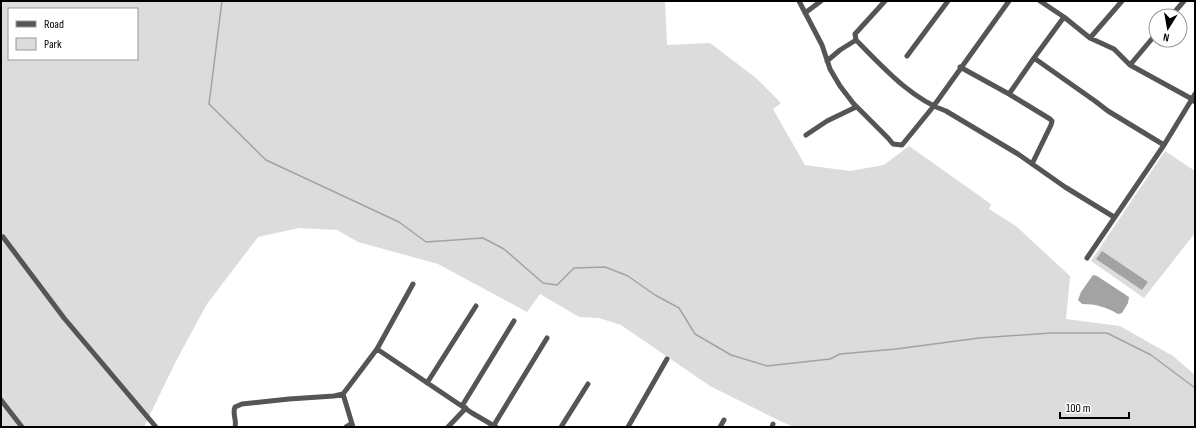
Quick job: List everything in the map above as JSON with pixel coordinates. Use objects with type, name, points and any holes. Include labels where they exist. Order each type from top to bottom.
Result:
[{"type":"street","points":[[799,1],[822,45],[830,70],[840,86],[856,107],[893,144],[902,145],[933,107],[960,67],[1009,1]]},
{"type":"street","points":[[805,13],[821,1]]},
{"type":"street","points":[[885,1],[855,34],[856,40],[894,78],[933,107],[946,111],[1114,217]]},
{"type":"street","points":[[907,56],[948,1]]},
{"type":"street","points":[[1040,1],[1064,16],[1090,38],[1114,49],[1130,65],[1194,98],[1087,258]]},
{"type":"street","points":[[1090,38],[1122,1]]},
{"type":"street","points":[[1009,94],[1064,16]]},
{"type":"street","points":[[827,61],[840,50],[856,40]]},
{"type":"street","points":[[1130,65],[1148,44]]},
{"type":"street","points":[[1034,58],[1108,111],[1164,145]]},
{"type":"street","points":[[960,67],[1009,94],[1052,121],[1032,164]]},
{"type":"street","points":[[806,135],[826,121],[856,107]]},
{"type":"street","points":[[3,237],[64,318],[156,427]]},
{"type":"street","points":[[235,427],[236,424],[233,411],[235,407],[242,404],[343,394],[376,349],[413,284]]},
{"type":"street","points":[[427,383],[476,306]]},
{"type":"street","points":[[448,427],[464,407],[514,321]]},
{"type":"street","points":[[376,349],[495,426],[547,338]]},
{"type":"street","points":[[628,427],[667,359]]},
{"type":"street","points":[[561,427],[588,384]]},
{"type":"street","points":[[343,394],[352,425],[346,427]]},
{"type":"street","points":[[1,400],[22,427]]},
{"type":"street","points":[[720,427],[724,420]]},
{"type":"green space","points":[[1,1],[665,1],[667,45],[710,43],[756,78],[781,103],[773,109],[805,165],[850,171],[884,165],[909,146],[991,204],[989,209],[1016,226],[1070,276],[1066,319],[1120,326],[1173,356],[1195,375],[1195,427],[794,427],[710,386],[621,325],[599,318],[579,317],[540,294],[527,312],[438,264],[358,242],[337,230],[299,228],[258,237],[207,304],[176,361],[144,427],[1,427]]},
{"type":"green space","points":[[1165,151],[1195,171],[1195,233],[1144,298],[1091,261]]},
{"type":"shaded area","points":[[1102,251],[1148,282],[1142,290],[1096,259]]},
{"type":"shaded area","points":[[1093,275],[1097,276],[1129,297],[1128,303],[1122,313],[1118,314],[1096,305],[1082,304],[1078,300],[1081,292]]},
{"type":"waterway","points":[[222,1],[209,104],[266,160],[399,222],[426,242],[483,238],[504,249],[543,283],[557,285],[574,268],[605,267],[628,276],[655,295],[679,308],[695,334],[731,355],[767,366],[830,359],[840,354],[896,349],[979,338],[1051,333],[1107,333],[1151,355],[1195,388]]}]
